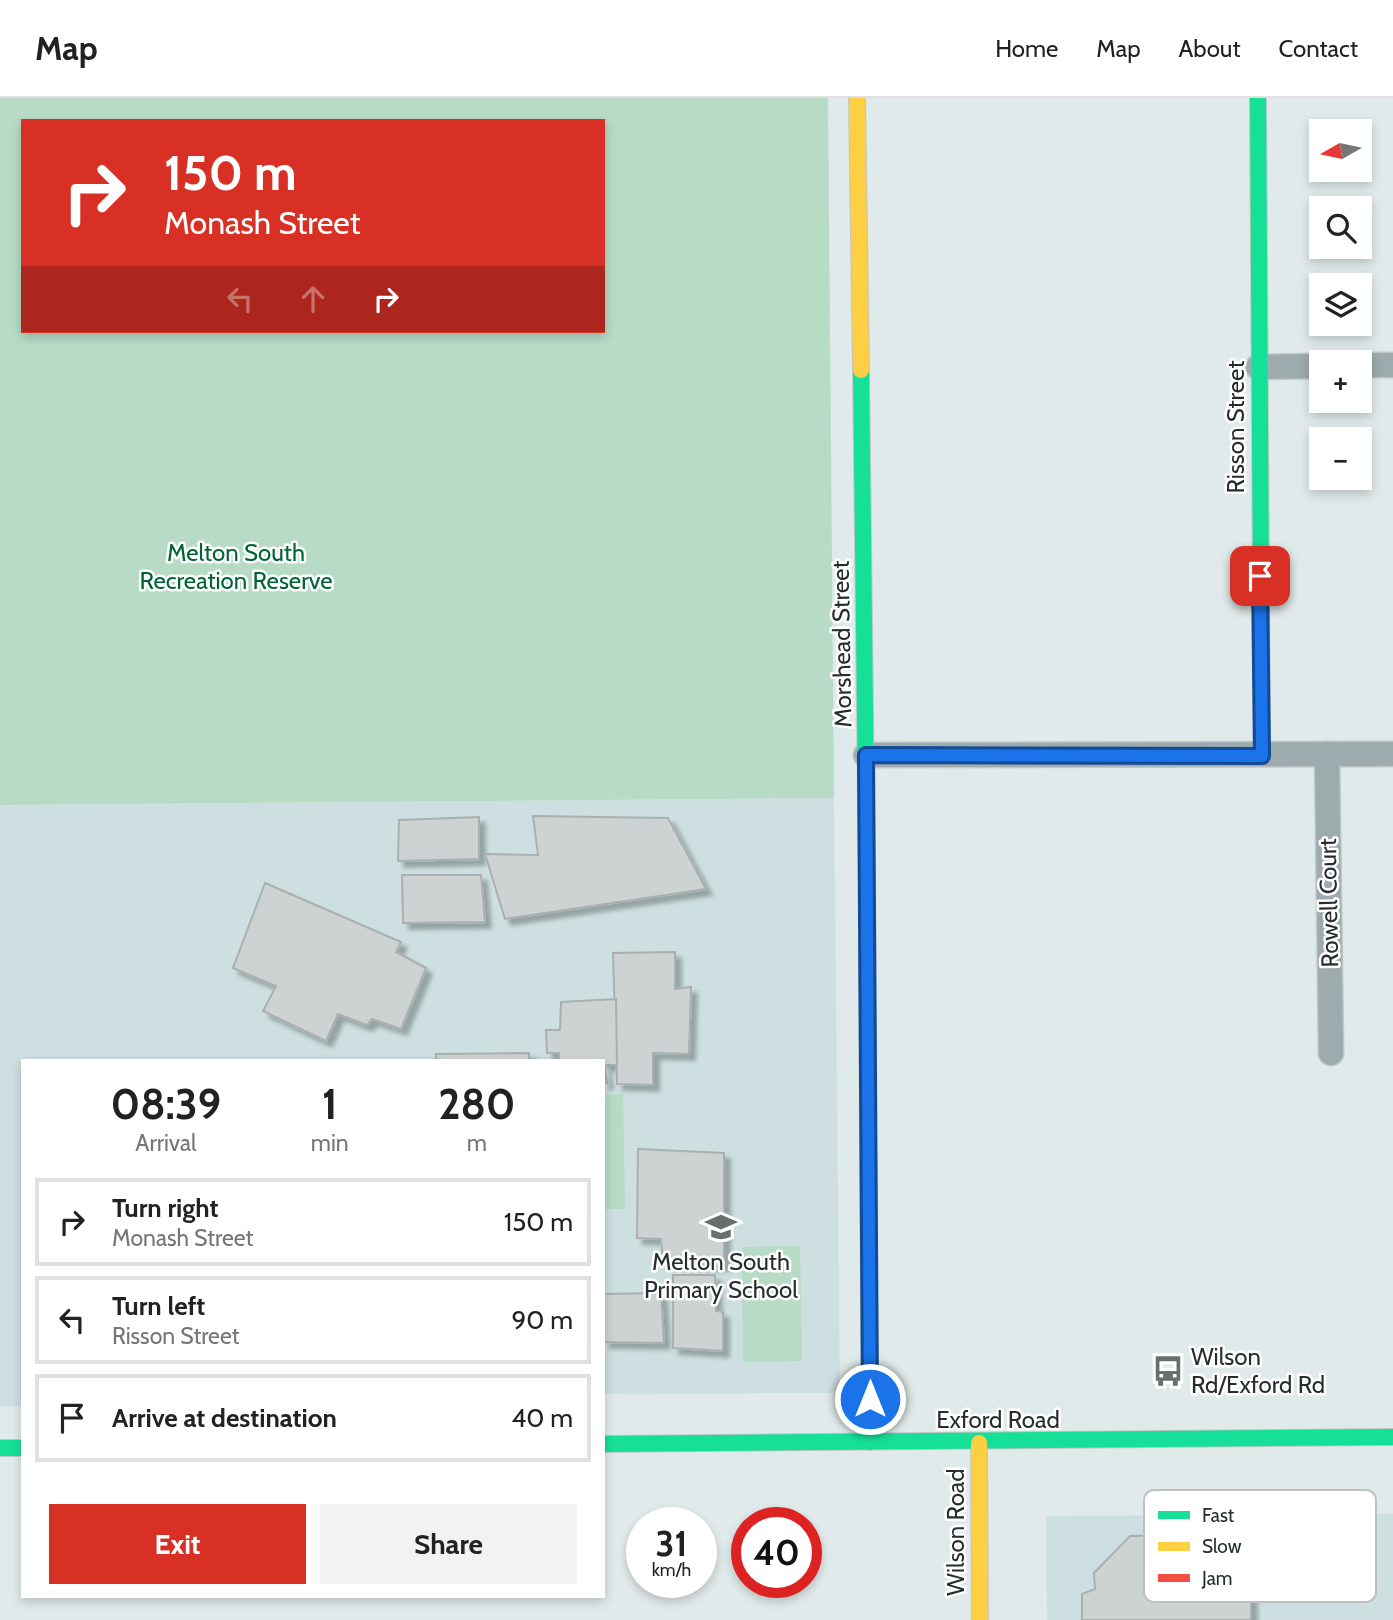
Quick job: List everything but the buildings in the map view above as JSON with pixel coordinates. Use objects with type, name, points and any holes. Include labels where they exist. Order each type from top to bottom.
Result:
[{"type":"street","name":"Morshead Street","points":[[857,98],[866,755],[870,1442]]},
{"type":"street","name":"Risson Street","points":[[1258,98],[1262,756]]},
{"type":"street","points":[[1372,365],[1393,365]]},
{"type":"street","points":[[1258,367],[1309,366]]},
{"type":"street","name":"Rowell Court","points":[[1327,754],[1331,1053]]},
{"type":"street","points":[[866,755],[1393,754]]},
{"type":"street","name":"Exford Road","points":[[605,1444],[979,1443],[1393,1437]]},
{"type":"street","name":"Wilson Road","points":[[979,1443],[980,1620]]},
{"type":"street","points":[[0,1448],[21,1448]]},
{"type":"shaded area","name":"Melton South Primary School","points":[[834,798],[840,1393],[605,1394],[605,1059],[21,1059],[21,1406],[0,1406],[0,805]]},
{"type":"shaded area","points":[[1376,1514],[1393,1514],[1393,1620],[1047,1620],[1046,1516],[1144,1515],[1144,1602],[1376,1602]]},
{"type":"green space","name":"Melton South Recreation Reserve","points":[[0,98],[828,98],[834,798],[0,805]]},
{"type":"green space","points":[[623,1094],[625,1209],[605,1209],[605,1095]]},
{"type":"green space","points":[[800,1246],[802,1361],[743,1362],[742,1247]]},
{"type":"traffic: fast","points":[[1258,98],[1262,756]]},
{"type":"traffic: fast","points":[[861,370],[867,880]]},
{"type":"traffic: fast","points":[[868,1151],[870,1442]]},
{"type":"traffic: fast","points":[[605,1444],[1393,1437]]},
{"type":"traffic: fast","points":[[0,1448],[21,1448]]},
{"type":"traffic: slow","points":[[857,98],[861,370]]},
{"type":"traffic: slow","points":[[979,1443],[980,1620]]},
{"type":"traffic: jam","points":[[867,880],[868,1151]]},
{"type":"place","name":"Melton South Primary School","points":[[721,1227]]},
{"type":"place","name":"Wilson Rd/Exford Rd","points":[[1168,1371]]},
{"type":"route","points":[[870,1399],[866,755],[1262,756],[1260,576]]}]
